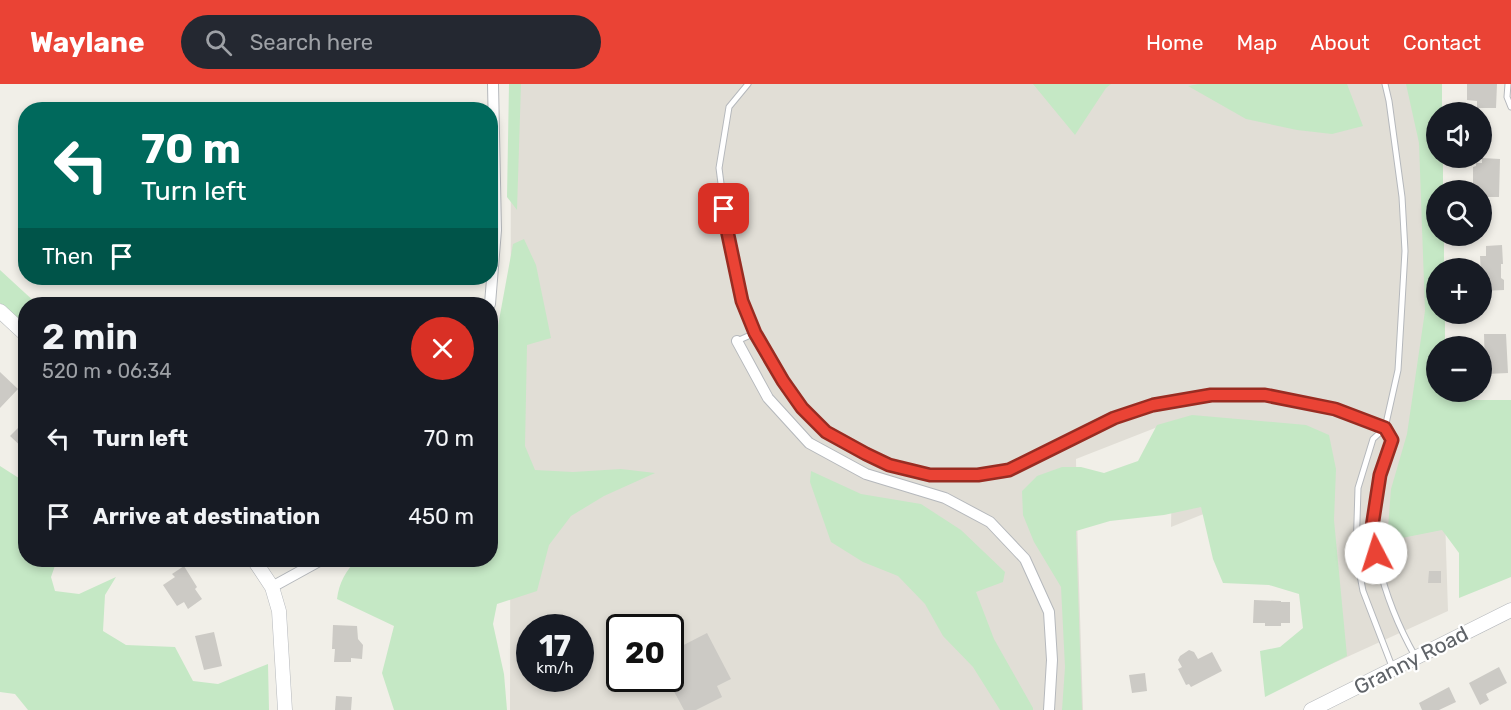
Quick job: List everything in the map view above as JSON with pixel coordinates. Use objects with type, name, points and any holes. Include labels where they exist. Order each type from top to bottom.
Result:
[{"type":"street","points":[[493,84],[493,102]]},
{"type":"street","points":[[0,311],[18,328]]},
{"type":"street","points":[[737,341],[768,398],[809,443],[866,474],[945,498],[990,522],[1025,559],[1049,612],[1052,660],[1049,710]]},
{"type":"street","points":[[259,567],[272,587],[279,611],[285,710]]},
{"type":"street","points":[[272,587],[308,567]]},
{"type":"street","name":"Granny Road","points":[[1311,710],[1511,610]]},
{"type":"lane","points":[[748,84],[729,107],[719,168],[727,230],[742,301],[755,333],[783,381],[802,408],[826,432],[889,465],[930,475],[978,475],[1009,470],[1114,418],[1153,405],[1211,395],[1265,395],[1335,409],[1385,428],[1392,440],[1380,475],[1372,527],[1385,590],[1400,629],[1416,658]]},
{"type":"lane","points":[[1384,84],[1389,102],[1402,197],[1405,251],[1398,370],[1385,428],[1373,439],[1358,488],[1356,554],[1363,591],[1394,669]]},
{"type":"lane","points":[[1508,84],[1507,97],[1511,107]]},
{"type":"lane","points":[[737,341],[755,333]]},
{"type":"shaded area","points":[[511,84],[1432,84],[1432,102],[1426,102],[1426,168],[1434,168],[1435,180],[1426,180],[1426,246],[1436,246],[1437,258],[1426,258],[1426,324],[1437,324],[1437,336],[1426,336],[1426,402],[1441,402],[1448,611],[1314,672],[1304,474],[1171,527],[1173,421],[1076,459],[1083,710],[510,710]]},
{"type":"green space","points":[[509,84],[521,84],[517,210],[507,197]]},
{"type":"green space","points":[[1033,84],[1111,84],[1075,135]]},
{"type":"green space","points":[[1199,84],[1347,84],[1363,126],[1332,134],[1297,130],[1246,119],[1188,86]]},
{"type":"green space","points":[[1406,84],[1442,84],[1442,102],[1426,102],[1426,168],[1443,168],[1443,180],[1426,180],[1426,246],[1444,246],[1444,258],[1426,258],[1426,324],[1445,324],[1445,336],[1426,336],[1426,402],[1511,400],[1511,577],[1459,598],[1459,553],[1442,530],[1387,541],[1391,489],[1407,434],[1425,311],[1419,143]]},
{"type":"green space","points":[[524,239],[536,265],[551,338],[527,345],[525,446],[535,470],[573,472],[621,469],[655,473],[604,496],[571,516],[549,545],[537,591],[497,604],[493,624],[504,674],[507,710],[394,710],[382,673],[394,626],[337,599],[339,588],[351,567],[498,567],[498,326],[513,244]]},
{"type":"green space","points":[[0,270],[29,297],[18,297],[18,320],[0,303]]},
{"type":"green space","points":[[1192,415],[1306,425],[1329,435],[1336,469],[1334,520],[1347,656],[1265,697],[1260,651],[1280,647],[1303,628],[1299,594],[1269,585],[1223,583],[1213,559],[1201,507],[1164,515],[1110,521],[1076,531],[1082,710],[1062,710],[1065,667],[1061,587],[1034,542],[1023,515],[1022,491],[1037,476],[1062,467],[1081,467],[1104,473],[1138,461],[1157,425]]},
{"type":"green space","points":[[0,466],[18,478],[18,567],[55,567],[51,577],[55,591],[79,594],[116,577],[105,595],[103,631],[126,645],[175,647],[193,681],[218,684],[268,664],[269,710],[28,710],[15,694],[0,692]]},
{"type":"green space","points":[[811,471],[861,494],[921,504],[961,530],[1005,572],[1003,582],[976,592],[994,639],[1033,710],[1000,710],[973,667],[943,636],[925,604],[898,576],[863,562],[831,542],[810,482]]},
{"type":"building","points":[[1467,84],[1497,84],[1496,108],[1492,108],[1492,102],[1467,100]]},
{"type":"building","points":[[1492,159],[1500,159],[1499,197],[1492,197],[1492,180],[1473,180],[1473,168],[1492,168]]},
{"type":"building","points":[[1502,245],[1501,278],[1504,280],[1504,290],[1492,291],[1492,258],[1480,258],[1480,256],[1486,256],[1486,246]]},
{"type":"building","points":[[1484,334],[1506,334],[1508,373],[1492,374],[1492,336],[1484,336]]},
{"type":"building","points":[[0,372],[18,389],[0,408]]},
{"type":"building","points":[[18,428],[18,444],[10,436]]},
{"type":"building","points":[[185,567],[202,599],[188,609],[184,602],[177,606],[163,585],[175,577],[172,574]]},
{"type":"building","points":[[1429,571],[1441,571],[1441,583],[1428,583]]},
{"type":"building","points":[[1254,600],[1290,602],[1290,623],[1281,623],[1281,626],[1265,626],[1265,623],[1253,623]]},
{"type":"building","points":[[333,625],[357,626],[358,639],[363,645],[362,659],[351,658],[351,662],[334,662]]},
{"type":"building","points":[[214,632],[222,666],[204,670],[195,636]]},
{"type":"building","points":[[707,633],[731,679],[717,686],[722,697],[696,710],[684,710],[674,692],[684,692],[684,645]]},
{"type":"building","points":[[1189,650],[1194,652],[1198,659],[1212,652],[1222,671],[1191,687],[1189,684],[1186,685],[1178,669],[1182,667],[1178,660]]},
{"type":"building","points":[[1499,667],[1507,683],[1486,694],[1489,700],[1480,705],[1469,683]]},
{"type":"building","points":[[1145,673],[1147,691],[1132,693],[1129,675]]},
{"type":"building","points":[[1449,687],[1456,702],[1439,710],[1422,710],[1419,703]]},
{"type":"building","points":[[336,696],[352,697],[351,710],[335,710]]},
{"type":"route","points":[[724,209],[742,301],[755,333],[802,408],[826,432],[866,454],[889,465],[930,475],[978,475],[1009,470],[1114,418],[1153,405],[1211,395],[1265,395],[1335,409],[1385,428],[1392,440],[1380,475],[1372,527],[1376,553]]}]
